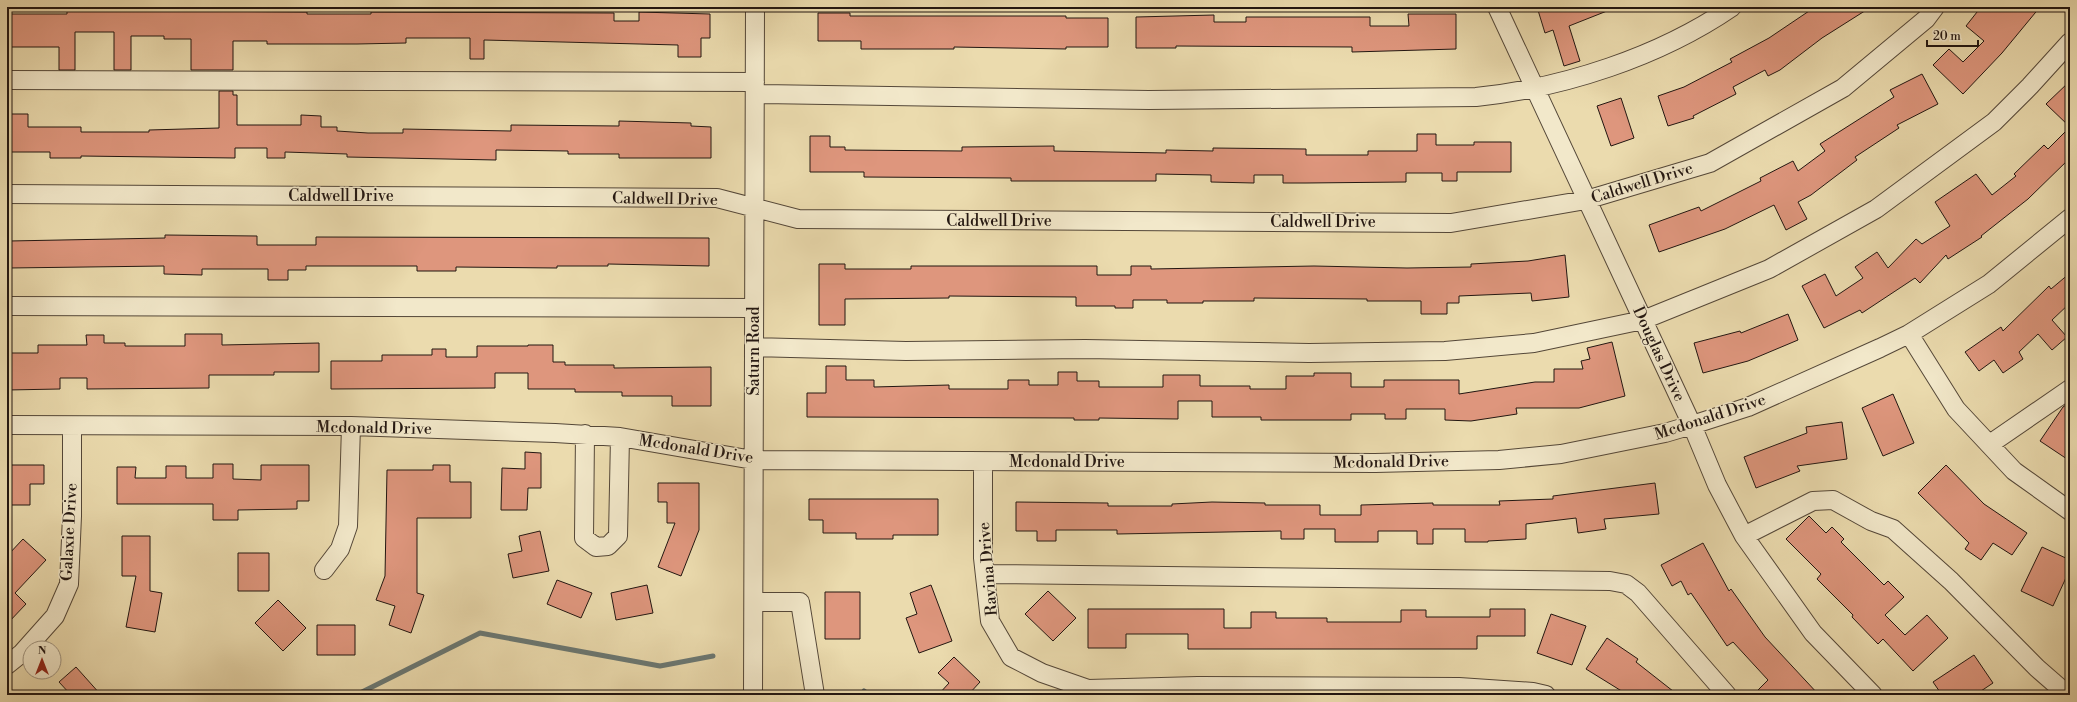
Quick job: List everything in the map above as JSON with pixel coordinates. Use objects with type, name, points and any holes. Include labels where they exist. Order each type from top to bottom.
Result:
[{"type":"street","name":"Saturn Road","points":[[753,695],[755,7]]},
{"type":"street","name":"Douglas Drive","points":[[1497,7],[1692,425],[1717,485],[1744,536],[1813,632],[1873,695]]},
{"type":"street","points":[[7,80],[755,88],[1149,100],[1439,98],[1498,95],[1535,88],[1600,69],[1649,52],[1695,30],[1732,7]]},
{"type":"street","name":"Caldwell Drive","points":[[7,194],[717,198],[798,219],[1451,223],[1586,200],[1710,163],[1843,88],[1926,19],[1935,7]]},
{"type":"street","points":[[754,346],[906,351],[1085,349],[1308,353],[1445,351],[1534,343],[1643,320],[1769,270],[1876,209],[1994,122],[2030,86],[2070,42]]},
{"type":"street","name":"Mcdonald Drive","points":[[7,425],[351,426],[585,434],[620,437],[753,460],[1375,463],[1499,460],[1575,451],[1664,433],[1756,403],[1822,375],[1909,334],[1989,284],[2070,218]]},
{"type":"street","points":[[7,306],[754,308]]},
{"type":"street","points":[[1909,334],[1956,409],[2014,471],[2070,511]]},
{"type":"street","points":[[1990,444],[2070,389]]},
{"type":"street","name":"Galaxie Drive","points":[[7,665],[22,654],[55,616],[69,584],[72,516],[72,426]]},
{"type":"street","points":[[324,570],[340,549],[348,526],[351,426]]},
{"type":"street","points":[[585,434],[584,538],[596,547],[608,546],[618,536],[620,437]]},
{"type":"street","name":"Ravina Drive","points":[[983,462],[983,558],[990,621],[1012,657],[1042,673],[1088,689],[1198,686],[1459,687],[1533,692],[1546,695]]},
{"type":"street","points":[[1744,536],[1813,500],[1832,500],[1870,522],[1893,529],[1951,581],[2037,668],[2068,695]]},
{"type":"street","points":[[985,574],[1610,581],[1626,584],[1638,593],[1727,695]]},
{"type":"street","points":[[754,602],[800,602],[815,695]]},
{"type":"building","points":[[1537,7],[1612,7],[1612,9],[1569,26],[1580,61],[1564,66],[1553,30],[1545,33]]},
{"type":"building","points":[[1815,7],[1871,7],[1822,38],[1780,70],[1768,76],[1765,70],[1733,87],[1736,94],[1693,116],[1694,118],[1668,126],[1658,96],[1684,87],[1732,62],[1730,59],[1769,38]]},
{"type":"building","points":[[1981,7],[2040,7],[2002,53],[1963,94],[1933,65],[1949,49],[1963,62],[1984,41],[1966,26]]},
{"type":"building","points":[[67,10],[307,12],[307,14],[371,14],[371,12],[614,13],[614,21],[639,21],[639,12],[710,14],[710,38],[701,38],[701,57],[678,57],[678,45],[484,40],[484,59],[470,59],[470,38],[406,38],[406,43],[357,44],[267,44],[267,41],[233,41],[233,70],[191,70],[191,39],[164,39],[164,36],[131,36],[131,70],[114,70],[114,32],[75,32],[75,70],[59,70],[59,47],[8,47],[8,14],[67,14]]},
{"type":"building","points":[[818,13],[850,13],[850,16],[1066,16],[1066,18],[1108,18],[1108,47],[1066,47],[1066,49],[954,47],[954,49],[861,49],[861,41],[818,41]]},
{"type":"building","points":[[1408,14],[1456,14],[1456,49],[1352,52],[1352,47],[1176,46],[1176,48],[1136,48],[1136,17],[1214,15],[1214,22],[1246,22],[1246,17],[1370,17],[1370,26],[1409,26]]},
{"type":"building","points":[[1922,74],[1938,104],[1897,125],[1899,128],[1855,157],[1857,160],[1811,195],[1798,202],[1807,219],[1786,230],[1774,205],[1725,229],[1659,252],[1649,225],[1699,207],[1701,211],[1761,181],[1760,178],[1793,161],[1798,171],[1825,151],[1820,144],[1894,97],[1890,90]]},
{"type":"building","points":[[2070,81],[2070,127],[2046,104]]},
{"type":"building","points":[[219,91],[233,91],[233,95],[237,95],[237,125],[301,125],[301,115],[321,116],[321,127],[337,127],[337,131],[368,133],[403,133],[403,129],[511,131],[511,125],[619,126],[619,121],[691,123],[691,126],[711,127],[711,158],[619,158],[619,154],[568,154],[568,151],[496,150],[496,160],[347,157],[347,154],[285,152],[285,158],[267,158],[267,148],[235,148],[235,158],[81,156],[81,158],[50,158],[50,152],[7,152],[7,114],[28,114],[28,127],[81,127],[81,132],[149,132],[149,130],[219,128]]},
{"type":"building","points":[[1621,98],[1634,138],[1611,146],[1597,106]]},
{"type":"building","points":[[2070,127],[2070,158],[2028,199],[1981,236],[1982,237],[1948,259],[1946,255],[1920,283],[1915,278],[1862,313],[1860,310],[1824,328],[1802,286],[1825,274],[1836,296],[1863,278],[1855,267],[1877,252],[1888,268],[1916,239],[1922,244],[1950,226],[1935,202],[1976,174],[1992,195],[2016,176],[2014,174],[2044,145],[2048,149]]},
{"type":"building","points":[[1417,134],[1436,134],[1436,145],[1474,145],[1474,142],[1511,142],[1511,172],[1457,172],[1457,181],[1442,181],[1442,173],[1406,173],[1406,182],[1283,183],[1283,175],[1254,175],[1254,183],[1211,182],[1211,175],[1156,174],[1156,181],[1011,181],[1011,178],[864,177],[864,172],[810,172],[810,136],[830,136],[830,147],[845,147],[845,150],[962,151],[962,147],[1054,146],[1054,151],[1166,153],[1166,150],[1213,151],[1213,148],[1306,149],[1306,155],[1368,155],[1368,151],[1417,151]]},
{"type":"building","points":[[165,235],[257,236],[257,245],[316,245],[316,237],[709,238],[709,266],[608,264],[608,266],[557,266],[557,268],[456,267],[456,271],[417,271],[417,266],[306,266],[306,270],[288,270],[288,280],[268,280],[268,269],[202,269],[202,275],[164,274],[164,266],[9,268],[9,241],[165,238]]},
{"type":"building","points":[[1565,255],[1569,297],[1532,301],[1531,293],[1459,296],[1459,303],[1447,303],[1447,314],[1421,314],[1421,301],[1367,301],[1367,299],[1254,298],[1254,301],[1203,301],[1203,303],[1167,303],[1167,300],[1133,300],[1133,308],[1115,308],[1115,306],[1076,306],[1076,297],[949,296],[949,298],[845,299],[845,325],[819,325],[819,264],[845,264],[845,269],[911,269],[911,266],[1097,266],[1097,275],[1131,275],[1131,266],[1151,266],[1151,269],[1314,266],[1407,268],[1471,267],[1471,264],[1528,261]]},
{"type":"building","points":[[2070,273],[2070,303],[2052,320],[2067,337],[2052,350],[2038,334],[2019,352],[2023,359],[2003,373],[1994,360],[1979,371],[1965,352],[2001,327],[2003,331],[2049,286],[2051,289]]},
{"type":"building","points":[[1788,314],[1798,340],[1748,361],[1703,373],[1694,343],[1740,331],[1741,333]]},
{"type":"building","points":[[185,334],[222,334],[222,345],[319,343],[319,372],[274,372],[274,375],[209,375],[209,388],[87,389],[87,378],[60,378],[60,389],[7,390],[7,353],[38,353],[38,345],[87,345],[86,335],[104,335],[104,343],[125,343],[125,346],[185,346]]},
{"type":"building","points":[[1612,342],[1625,396],[1579,408],[1516,408],[1517,414],[1471,421],[1445,420],[1445,409],[1406,409],[1406,419],[1385,419],[1385,414],[1351,414],[1351,420],[1261,420],[1261,417],[1212,417],[1212,401],[1178,401],[1178,419],[1099,418],[1099,420],[1074,420],[1074,418],[807,417],[807,393],[826,393],[826,366],[846,366],[846,380],[874,380],[874,387],[949,385],[949,389],[1008,389],[1008,380],[1029,380],[1029,385],[1058,385],[1058,372],[1077,372],[1077,381],[1099,381],[1099,387],[1163,387],[1163,375],[1200,375],[1200,386],[1250,386],[1250,389],[1286,389],[1286,376],[1314,376],[1314,373],[1351,373],[1351,387],[1384,387],[1384,380],[1459,380],[1459,394],[1535,382],[1554,382],[1554,369],[1583,369],[1581,361],[1590,359],[1587,348]]},
{"type":"building","points":[[553,345],[553,362],[565,362],[565,365],[614,365],[614,368],[711,367],[711,406],[672,406],[672,396],[622,396],[622,392],[575,392],[575,389],[528,389],[528,373],[495,373],[495,388],[331,389],[331,361],[382,361],[382,355],[432,355],[432,349],[446,349],[446,357],[477,357],[477,346]]},
{"type":"building","points":[[1893,394],[1914,443],[1883,456],[1862,408]]},
{"type":"building","points":[[2070,402],[2070,461],[2040,441],[2063,407]]},
{"type":"building","points":[[1842,422],[1847,459],[1797,466],[1800,471],[1756,488],[1744,457],[1807,433],[1806,427]]},
{"type":"building","points":[[525,452],[541,453],[541,488],[528,488],[527,510],[501,510],[502,468],[525,469]]},
{"type":"building","points":[[213,464],[233,464],[233,479],[261,480],[261,465],[309,465],[309,501],[297,501],[297,509],[238,510],[238,520],[213,520],[213,504],[117,504],[117,467],[136,467],[135,478],[166,478],[166,466],[186,466],[186,478],[213,478]]},
{"type":"building","points":[[7,465],[44,465],[44,484],[30,484],[30,505],[7,505]]},
{"type":"building","points":[[433,465],[450,465],[450,482],[471,482],[471,518],[417,518],[417,593],[424,595],[411,633],[389,625],[395,606],[376,600],[385,576],[387,470],[433,470]]},
{"type":"building","points":[[1946,465],[1984,504],[2027,533],[2012,555],[1993,543],[1981,560],[1965,549],[1969,543],[1918,493]]},
{"type":"building","points":[[658,483],[699,483],[699,530],[681,576],[658,567],[675,523],[667,523],[667,502],[658,502]]},
{"type":"building","points":[[1655,483],[1659,514],[1604,519],[1606,529],[1578,533],[1576,518],[1526,524],[1526,539],[1488,542],[1465,542],[1465,529],[1433,529],[1433,544],[1417,544],[1417,531],[1378,531],[1378,542],[1335,542],[1335,529],[1304,529],[1304,539],[1281,539],[1281,531],[1117,534],[1117,530],[1056,530],[1056,541],[1037,541],[1037,531],[1016,531],[1016,502],[1108,503],[1108,506],[1172,506],[1172,504],[1212,502],[1265,503],[1265,505],[1320,505],[1320,515],[1361,515],[1361,505],[1433,503],[1433,505],[1500,505],[1499,501],[1553,499],[1553,496]]},
{"type":"building","points":[[809,499],[938,499],[938,535],[893,535],[893,539],[856,539],[856,533],[823,533],[823,520],[809,520]]},
{"type":"building","points":[[1809,516],[1826,533],[1832,527],[1844,539],[1841,542],[1884,585],[1888,581],[1904,597],[1885,615],[1905,635],[1927,615],[1948,638],[1913,671],[1883,639],[1878,644],[1852,617],[1853,615],[1817,579],[1821,574],[1786,539]]},
{"type":"building","points":[[540,531],[549,571],[513,578],[508,554],[522,551],[519,536]]},
{"type":"building","points":[[122,536],[150,536],[150,591],[162,593],[155,632],[126,627],[136,576],[122,576]]},
{"type":"building","points":[[23,539],[46,560],[15,593],[26,604],[7,624],[7,556]]},
{"type":"building","points":[[1703,543],[1729,591],[1731,589],[1765,637],[1819,695],[1753,695],[1768,680],[1733,642],[1727,646],[1691,593],[1688,595],[1681,581],[1672,586],[1661,565]]},
{"type":"building","points":[[2042,547],[2070,560],[2070,569],[2053,606],[2021,591]]},
{"type":"building","points":[[238,553],[269,553],[269,591],[238,591]]},
{"type":"building","points":[[557,580],[592,593],[581,618],[547,604]]},
{"type":"building","points":[[647,585],[653,613],[616,620],[611,593]]},
{"type":"building","points":[[931,585],[952,641],[919,653],[906,618],[917,614],[910,593]]},
{"type":"building","points":[[1048,591],[1076,618],[1053,641],[1025,614]]},
{"type":"building","points":[[825,592],[860,592],[860,639],[825,639]]},
{"type":"building","points":[[278,600],[306,628],[283,651],[255,623]]},
{"type":"building","points":[[1088,609],[1224,609],[1224,628],[1251,628],[1251,612],[1276,612],[1276,618],[1327,618],[1327,622],[1401,622],[1401,610],[1426,610],[1426,617],[1490,617],[1490,609],[1525,609],[1525,636],[1477,636],[1477,649],[1188,649],[1188,634],[1126,634],[1126,648],[1088,648]]},
{"type":"building","points":[[1551,614],[1586,626],[1572,665],[1537,653]]},
{"type":"building","points":[[317,625],[355,625],[355,655],[317,655]]},
{"type":"building","points":[[1607,638],[1638,659],[1636,662],[1678,695],[1628,695],[1586,669]]},
{"type":"building","points":[[1974,655],[1993,683],[1975,695],[1942,695],[1933,682]]},
{"type":"building","points":[[954,657],[980,682],[968,695],[938,695],[949,683],[938,673]]},
{"type":"building","points":[[76,667],[101,695],[71,695],[59,682]]},
{"type":"waterway","points":[[356,695],[480,633],[660,666],[713,656]]},
{"type":"waterway","points":[[864,691],[869,695]]}]
